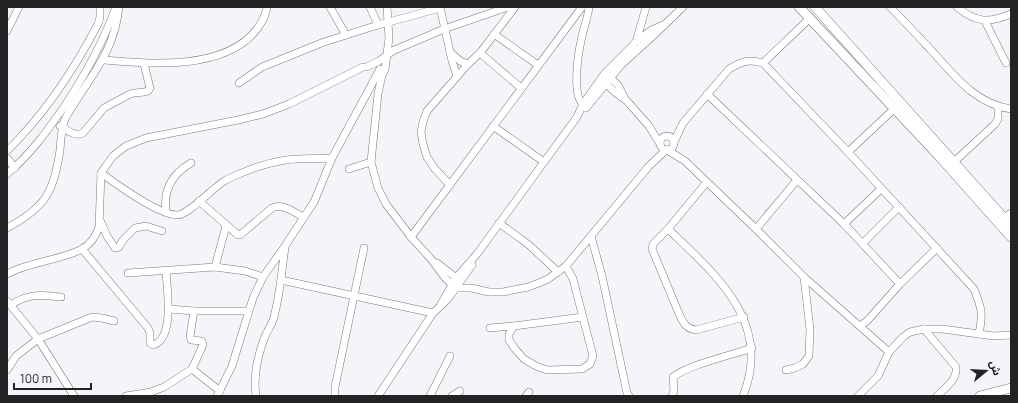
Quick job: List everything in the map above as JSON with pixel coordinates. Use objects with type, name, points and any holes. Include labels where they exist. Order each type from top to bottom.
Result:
[{"type":"main road","points":[[799,7],[1011,237]]},
{"type":"main road","points":[[815,7],[954,162],[1008,215],[1011,226]]},
{"type":"main road","points":[[980,396],[1011,388]]},
{"type":"street","points":[[7,31],[19,7]]},
{"type":"street","points":[[7,152],[35,120],[70,72],[98,24],[100,7]]},
{"type":"street","points":[[107,7],[112,7]]},
{"type":"street","points":[[7,174],[15,168],[43,137],[77,87],[93,60],[108,29],[116,7]]},
{"type":"street","points":[[7,228],[30,214],[50,192],[58,163],[62,128],[69,112],[103,60],[114,35],[119,7]]},
{"type":"street","points":[[103,60],[144,64],[200,60],[228,51],[253,34],[266,13],[266,7]]},
{"type":"street","points":[[330,7],[346,35]]},
{"type":"street","points":[[370,7],[378,25]]},
{"type":"street","points":[[192,369],[219,394],[232,366],[248,311],[263,277],[314,202],[332,158],[362,101],[381,72],[385,70],[386,37],[388,34],[389,22],[387,7]]},
{"type":"street","points":[[239,83],[262,67],[346,35],[440,7],[444,29],[457,76]]},
{"type":"street","points":[[7,274],[23,267],[82,249],[94,238],[97,233],[100,219],[101,173],[113,156],[134,142],[146,138],[263,114],[289,104],[363,67],[367,67],[386,55],[444,29],[508,7]]},
{"type":"street","points":[[450,185],[435,169],[427,157],[422,144],[421,132],[427,111],[457,76],[480,53],[515,7]]},
{"type":"street","points":[[411,237],[582,7]]},
{"type":"street","points":[[583,104],[580,102],[577,95],[578,52],[589,7]]},
{"type":"street","points":[[636,42],[646,7]]},
{"type":"street","points":[[577,116],[586,107],[606,78],[683,7]]},
{"type":"street","points":[[890,7],[965,87],[980,98],[998,106],[1011,109]]},
{"type":"street","points":[[957,7],[969,15],[985,21],[1000,19],[1011,14]]},
{"type":"street","points":[[763,63],[809,19]]},
{"type":"street","points":[[985,21],[1006,63]]},
{"type":"street","points":[[378,396],[433,313],[458,284],[471,266],[477,254],[577,116],[583,104],[636,42],[650,31],[663,25]]},
{"type":"street","points":[[494,34],[538,66]]},
{"type":"street","points":[[450,51],[460,61],[468,64]]},
{"type":"street","points":[[480,53],[521,88]]},
{"type":"street","points":[[663,148],[661,139],[683,123],[729,68],[752,60],[763,63],[848,152],[974,289],[980,304],[982,316],[979,334]]},
{"type":"street","points":[[54,122],[62,128],[76,135],[80,135],[104,108],[130,94],[148,91],[150,88],[144,64]]},
{"type":"street","points":[[381,72],[371,162],[378,188],[386,204],[411,237],[430,258],[458,284],[489,292],[503,292],[528,287],[548,279],[566,266],[663,148]]},
{"type":"street","points":[[606,78],[616,93],[626,101],[649,126],[663,148],[685,161]]},
{"type":"street","points":[[368,90],[373,88],[379,92]]},
{"type":"street","points":[[362,101],[371,98],[379,92]]},
{"type":"street","points":[[707,94],[750,133],[844,224],[900,284]]},
{"type":"street","points":[[954,162],[995,124],[998,119],[998,106]]},
{"type":"street","points":[[848,152],[894,109]]},
{"type":"street","points":[[663,148],[672,148],[683,123]]},
{"type":"street","points":[[493,126],[544,162]]},
{"type":"street","points":[[649,126],[673,139],[685,161],[706,183],[756,229],[804,277],[889,352]]},
{"type":"street","points":[[7,158],[15,168]]},
{"type":"street","points":[[101,173],[156,209],[174,215],[185,214],[225,180],[258,167],[286,160],[332,158]]},
{"type":"street","points":[[349,168],[371,162]]},
{"type":"street","points":[[166,212],[166,195],[170,181],[182,168],[191,163]]},
{"type":"street","points":[[756,229],[797,180]]},
{"type":"street","points":[[706,183],[653,244],[652,249],[684,324],[690,330],[696,330],[744,317]]},
{"type":"street","points":[[844,224],[881,189]]},
{"type":"street","points":[[199,201],[238,235],[240,235],[272,208],[277,206],[284,207],[303,217]]},
{"type":"street","points":[[863,243],[899,207]]},
{"type":"street","points":[[100,219],[107,236],[115,248],[119,247],[134,228],[146,226],[162,231]]},
{"type":"street","points":[[500,223],[529,245],[558,272]]},
{"type":"street","points":[[215,267],[226,226]]},
{"type":"street","points":[[668,228],[712,272],[729,292],[744,317],[752,348],[749,381],[743,396]]},
{"type":"street","points":[[590,236],[602,276],[626,395]]},
{"type":"street","points":[[256,396],[255,372],[265,338],[274,316],[281,280],[285,246]]},
{"type":"street","points":[[335,396],[334,386],[364,248]]},
{"type":"street","points":[[860,326],[937,248]]},
{"type":"street","points":[[82,249],[148,328],[150,333],[150,343],[152,345],[158,344],[163,338],[169,309],[166,271]]},
{"type":"street","points":[[514,326],[509,334],[509,340],[524,358],[536,366],[547,370],[582,369],[590,364],[593,356],[573,279],[566,266]]},
{"type":"street","points":[[128,273],[215,267],[245,271],[263,277]]},
{"type":"street","points":[[786,370],[803,364],[809,356],[810,329],[804,277]]},
{"type":"street","points":[[281,280],[433,313]]},
{"type":"street","points":[[61,297],[31,296],[9,303],[38,339],[74,396]]},
{"type":"street","points":[[169,309],[194,311],[248,311]]},
{"type":"street","points":[[126,396],[151,392],[164,387],[192,369],[204,345],[204,342],[202,341],[191,340],[190,336],[194,311]]},
{"type":"street","points":[[7,370],[16,356],[38,339],[92,317],[114,321]]},
{"type":"street","points":[[490,328],[583,317]]},
{"type":"street","points":[[924,328],[956,367],[957,372],[954,379],[937,396]]},
{"type":"street","points":[[858,396],[878,376],[889,352],[903,337],[910,332],[924,328],[994,336],[1011,335]]},
{"type":"street","points":[[672,396],[674,391],[673,377],[678,373],[689,368],[752,348]]},
{"type":"street","points":[[430,396],[450,356]]},
{"type":"street","points":[[452,396],[460,391]]}]
